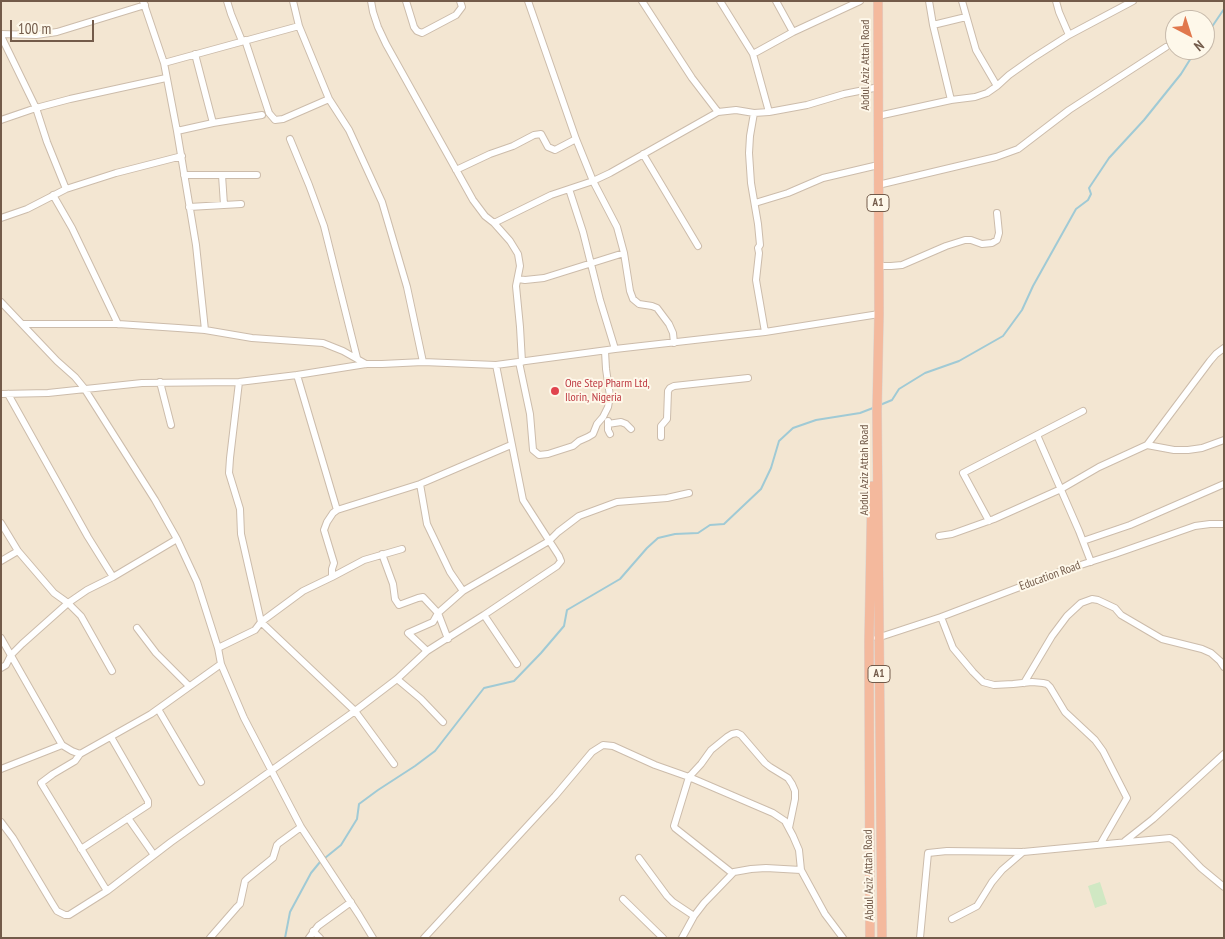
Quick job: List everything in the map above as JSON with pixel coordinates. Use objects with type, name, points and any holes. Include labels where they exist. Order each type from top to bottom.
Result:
[{"type":"highway","name":"Abdul Aziz Attah Road","points":[[870,938],[869,641],[876,315],[873,1]]},
{"type":"highway","name":"Abdul Aziz Attah Road","points":[[876,315],[878,266],[878,1]]},
{"type":"highway","name":"Abdul Aziz Attah Road","points":[[875,408],[882,938]]},
{"type":"street","points":[[227,1],[269,113],[276,120],[283,119],[329,99]]},
{"type":"street","points":[[293,1],[299,26],[329,99],[349,130],[382,202],[407,287],[423,362]]},
{"type":"street","points":[[371,1],[378,27],[386,44],[472,200],[510,241],[518,254],[520,266],[516,286],[520,327],[520,362],[530,414],[534,450],[539,455],[573,446],[593,434],[594,429],[608,408],[610,396],[605,351]]},
{"type":"street","points":[[406,1],[414,27],[417,31],[422,32],[456,16],[462,8],[460,1]]},
{"type":"street","points":[[528,1],[576,139],[593,181],[617,227],[633,299],[639,304],[657,308],[669,324],[673,333],[674,343]]},
{"type":"street","points":[[642,1],[692,78],[718,112]]},
{"type":"street","points":[[720,1],[753,54],[768,112]]},
{"type":"street","points":[[776,1],[793,32]]},
{"type":"street","points":[[753,54],[793,32],[860,1]]},
{"type":"street","points":[[929,1],[933,25],[952,100]]},
{"type":"street","points":[[962,1],[976,50],[997,86]]},
{"type":"street","points":[[1056,1],[1069,35]]},
{"type":"street","points":[[878,116],[987,93],[1033,58],[1069,35],[1133,1]]},
{"type":"street","points":[[66,189],[36,108],[1,35],[36,35],[57,32],[144,3],[164,63],[178,131],[196,245],[205,330]]},
{"type":"street","points":[[933,25],[966,17]]},
{"type":"street","points":[[164,63],[299,26]]},
{"type":"street","points":[[878,185],[996,157],[1018,149],[1068,110],[1165,48]]},
{"type":"street","points":[[196,54],[213,123]]},
{"type":"street","points":[[1,120],[70,99],[166,78]]},
{"type":"street","points":[[494,223],[551,195],[593,181],[718,112],[736,110],[754,113],[768,112],[807,105],[844,94],[874,88]]},
{"type":"street","points":[[754,113],[749,153],[751,183],[760,245],[758,248],[756,280],[765,332]]},
{"type":"street","points":[[178,131],[262,115]]},
{"type":"street","points":[[456,170],[541,134],[548,148],[555,150],[576,139]]},
{"type":"street","points":[[290,139],[324,226],[357,358]]},
{"type":"street","points":[[643,154],[698,246]]},
{"type":"street","points":[[1,218],[66,189],[116,173],[182,156]]},
{"type":"street","points":[[755,203],[823,178],[874,166]]},
{"type":"street","points":[[184,175],[257,175]]},
{"type":"street","points":[[222,175],[224,205]]},
{"type":"street","points":[[570,189],[615,349]]},
{"type":"street","points":[[53,196],[72,228],[118,324]]},
{"type":"street","points":[[189,207],[241,204]]},
{"type":"street","points":[[878,266],[902,265],[965,240],[982,244],[992,243],[997,240],[999,233],[997,213]]},
{"type":"street","points":[[518,279],[544,278],[624,254]]},
{"type":"street","points":[[1,302],[84,388],[155,500],[177,539],[197,582],[218,648],[221,664],[244,718],[301,827],[373,938]]},
{"type":"street","points":[[113,576],[88,537],[5,394],[48,393],[142,382],[239,382],[366,364],[423,362],[496,365],[765,332],[876,315]]},
{"type":"street","points":[[23,324],[118,324],[205,330],[252,338],[323,343],[333,346],[366,364]]},
{"type":"street","points":[[939,536],[952,534],[989,521],[1061,489],[1099,467],[1147,445],[1210,361],[1224,348]]},
{"type":"street","points":[[1,822],[13,838],[57,911],[69,915],[107,890],[170,842],[355,711],[397,679],[427,651],[557,566],[561,561],[560,556],[523,500],[496,365]]},
{"type":"street","points":[[297,375],[337,510]]},
{"type":"street","points":[[661,437],[661,426],[667,419],[668,391],[670,388],[748,378]]},
{"type":"street","points":[[160,382],[171,425]]},
{"type":"street","points":[[239,382],[229,473],[240,509],[241,534],[261,622],[355,711],[394,764]]},
{"type":"street","points":[[989,521],[963,473],[1083,411]]},
{"type":"street","points":[[605,413],[610,434]]},
{"type":"street","points":[[608,424],[621,422],[631,429]]},
{"type":"street","points":[[1036,435],[1091,562]]},
{"type":"street","points":[[1147,445],[1174,450],[1188,450],[1202,448],[1224,440]]},
{"type":"street","points":[[332,577],[334,563],[324,530],[327,522],[337,510],[420,484],[511,445]]},
{"type":"street","points":[[420,484],[427,524],[450,572],[463,591]]},
{"type":"street","points":[[1083,541],[1130,525],[1224,484]]},
{"type":"street","points":[[427,651],[408,633],[433,622],[438,613],[463,591],[549,541],[574,519],[617,502],[666,498],[689,493]]},
{"type":"street","points":[[1,523],[18,551],[54,593],[82,616],[112,672]]},
{"type":"street","name":"Education Road","points":[[869,641],[940,618],[1062,571],[1196,526],[1224,524]]},
{"type":"street","points":[[1,668],[22,644],[68,603],[87,590],[177,539]]},
{"type":"street","points":[[218,648],[255,630],[261,622],[303,591],[364,560],[402,549]]},
{"type":"street","points":[[1,561],[18,551]]},
{"type":"street","points":[[382,554],[393,584],[395,599],[399,605],[423,597],[428,600],[438,613],[448,638]]},
{"type":"street","points":[[1024,682],[1052,636],[1067,616],[1081,603],[1092,599],[1115,608],[1121,615],[1162,639],[1211,653],[1224,667]]},
{"type":"street","points":[[484,615],[517,664]]},
{"type":"street","points":[[940,618],[953,648],[983,682],[994,684],[1043,683],[1050,687],[1065,712],[1104,751],[1127,798],[1101,844]]},
{"type":"street","points":[[136,628],[156,653],[190,686]]},
{"type":"street","points":[[1,638],[62,745],[80,754]]},
{"type":"street","points":[[107,890],[41,783],[75,760],[80,754],[158,709],[221,664]]},
{"type":"street","points":[[397,679],[421,699],[443,722]]},
{"type":"street","points":[[158,709],[201,782]]},
{"type":"street","points":[[732,873],[675,828],[675,822],[689,777],[711,750],[726,737],[737,733],[765,763],[788,778],[795,791],[789,828]]},
{"type":"street","points":[[81,849],[148,805],[148,801],[110,737]]},
{"type":"street","points":[[1,769],[62,745]]},
{"type":"street","points":[[424,938],[555,796],[592,752],[603,745],[613,746],[655,765],[689,777],[773,813],[785,822],[799,850],[801,870],[825,914],[843,938]]},
{"type":"street","points":[[1124,841],[1153,819],[1224,754]]},
{"type":"street","points":[[128,818],[154,855]]},
{"type":"street","points":[[214,936],[240,904],[245,881],[273,858],[278,843],[301,827]]},
{"type":"street","points":[[920,938],[928,853],[947,851],[1023,852],[1170,838],[1200,868],[1224,887]]},
{"type":"street","points":[[952,919],[977,906],[1002,870],[1023,852]]},
{"type":"street","points":[[639,858],[667,896],[694,916]]},
{"type":"street","points":[[682,938],[694,916],[704,903],[732,873],[766,868],[801,870]]},
{"type":"street","points":[[622,899],[664,938]]},
{"type":"street","points":[[320,938],[311,934],[318,926],[351,902]]},
{"type":"shaded area","points":[[1,1],[1224,1],[1224,938],[1,938]]},
{"type":"green space","points":[[1100,882],[1107,904],[1095,908],[1088,886]]},
{"type":"waterway","points":[[1215,22],[1224,9]]},
{"type":"waterway","points":[[880,405],[892,400],[899,389],[925,373],[959,361],[1003,336],[1022,310],[1033,286],[1076,209],[1088,200],[1091,194],[1089,188],[1109,158],[1144,120],[1181,74],[1190,60]]},
{"type":"waterway","points":[[285,938],[290,912],[311,873],[320,862],[341,845],[357,819],[359,804],[435,751],[484,688],[514,681],[564,626],[567,610],[620,579],[658,538],[675,534],[698,533],[710,525],[724,524],[761,489],[771,468],[779,441],[793,428],[816,420],[860,413],[873,408]]},
{"type":"place","name":"One Step Pharm Ltd, Ilorin, Nigeria","points":[[555,391]]}]
